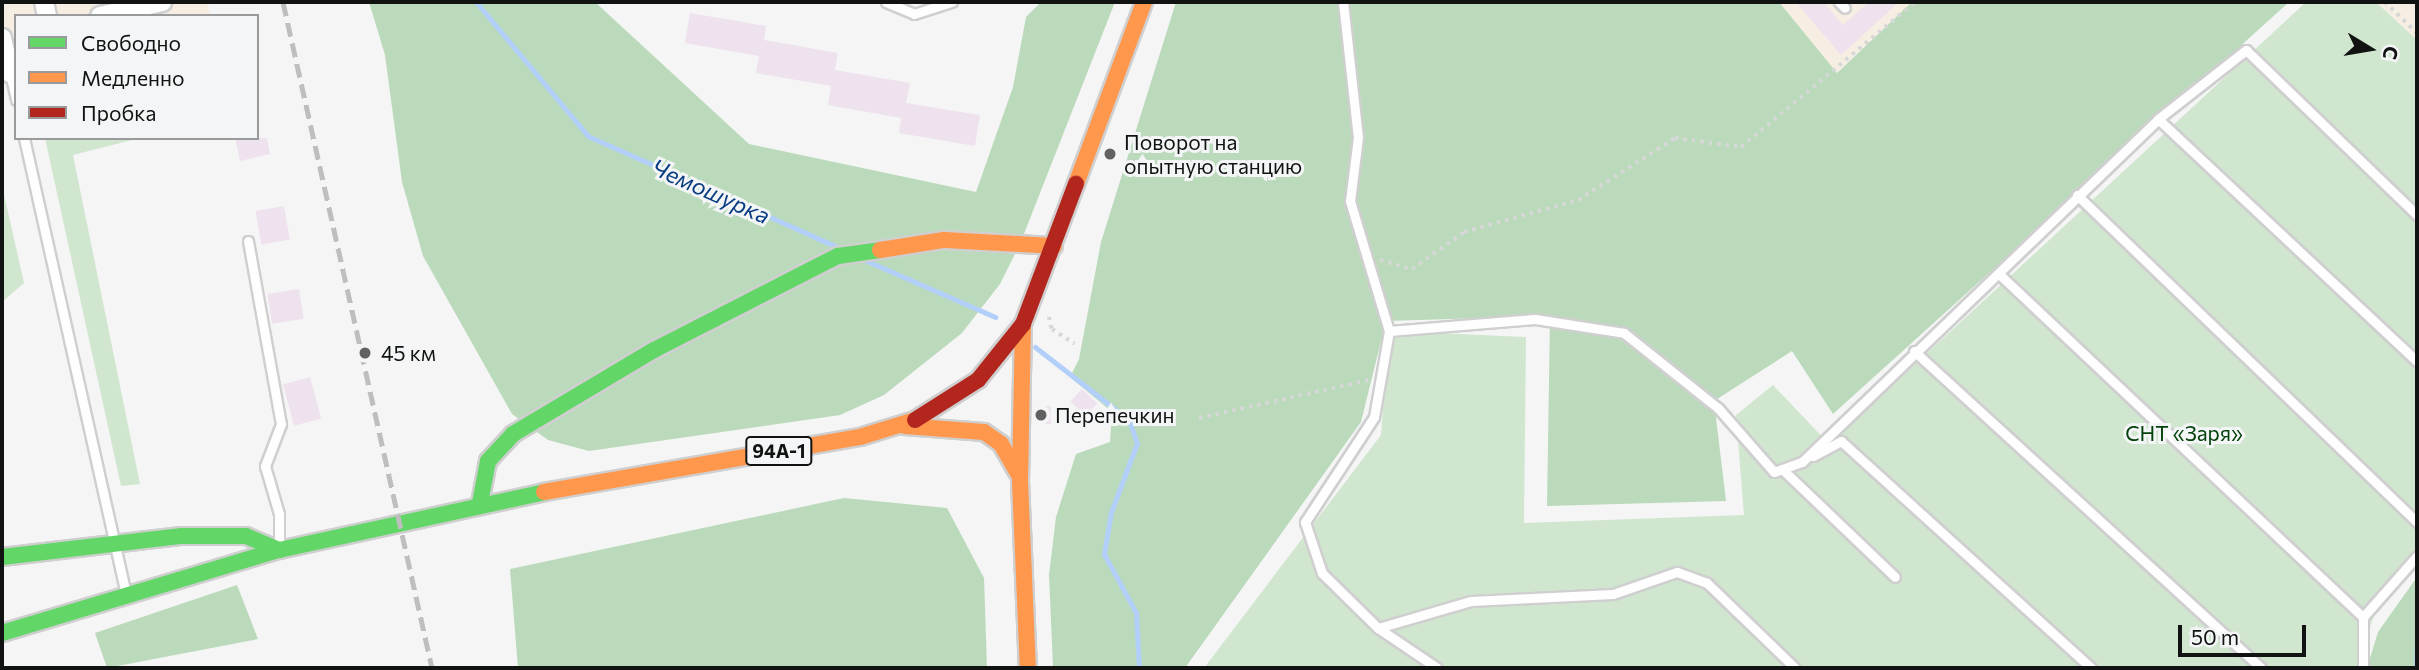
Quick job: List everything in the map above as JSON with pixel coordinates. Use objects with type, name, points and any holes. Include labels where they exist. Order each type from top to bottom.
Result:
[{"type":"main road","name":"94А-1","points":[[2,633],[279,550],[480,503],[901,427],[978,380],[1024,324],[1144,2]]},
{"type":"main road","points":[[480,503],[488,461],[513,434],[654,350],[838,256],[864,249],[997,239],[1054,246]]},
{"type":"main road","points":[[1024,324],[1020,481],[1028,668]]},
{"type":"main road","points":[[901,427],[941,424],[984,432],[1001,444],[1020,481]]},
{"type":"main road","points":[[2,557],[116,545],[246,537],[279,550]]},
{"type":"street","points":[[106,14],[162,2]]},
{"type":"street","points":[[2,38],[10,73]]},
{"type":"lane","points":[[886,2],[914,14],[952,2]]},
{"type":"lane","points":[[1343,2],[1358,137],[1350,201],[1390,331],[1374,417],[1304,523],[1322,573],[1378,628],[1437,668]]},
{"type":"lane","points":[[1802,462],[1914,351],[1999,274],[2077,195],[2158,119],[2246,50],[2417,215]]},
{"type":"lane","points":[[10,73],[14,91]]},
{"type":"lane","points":[[2158,119],[2417,360]]},
{"type":"lane","points":[[24,140],[126,595]]},
{"type":"lane","points":[[2077,195],[2417,522]]},
{"type":"lane","points":[[248,241],[281,424],[265,466],[279,514],[279,550]]},
{"type":"lane","points":[[1999,274],[2363,617]]},
{"type":"lane","points":[[1390,331],[1535,319],[1624,333],[1718,408],[1774,472],[1802,462],[1841,441],[2091,668]]},
{"type":"lane","points":[[1914,351],[2261,668]]},
{"type":"lane","points":[[1782,469],[1895,577]]},
{"type":"lane","points":[[2363,668],[2363,617],[2417,556]]},
{"type":"lane","points":[[1378,628],[1471,601],[1613,594],[1677,572],[1707,583],[1795,668]]},
{"type":"path","points":[[1366,256],[1412,269],[1464,232],[1578,200],[1675,138],[1741,147],[1914,2]]},
{"type":"path","points":[[2385,2],[2417,33]]},
{"type":"path","points":[[1040,329],[1047,311],[1052,329],[1075,344]]},
{"type":"path","points":[[1199,418],[1381,378]]},
{"type":"shaded area","points":[[2,2],[207,2],[210,14],[14,14],[14,66],[2,69]]},
{"type":"shaded area","points":[[1779,2],[1912,2],[1836,73]]},
{"type":"shaded area","points":[[2376,2],[2417,2],[2417,40]]},
{"type":"green space","points":[[369,2],[595,2],[749,144],[976,192],[1013,87],[1026,17],[1041,2],[1115,2],[1020,244],[1000,284],[962,333],[884,395],[840,415],[589,451],[548,440],[512,414],[423,256],[402,182],[385,55]]},
{"type":"green space","points":[[1176,2],[1779,2],[1837,73],[1912,2],[2289,2],[1833,414],[1792,351],[1714,401],[1726,501],[1547,506],[1550,316],[1386,321],[1361,422],[1185,668],[1053,668],[1049,575],[1056,517],[1076,454],[1110,442],[1112,412],[1070,377],[1079,359],[1101,242]]},
{"type":"green space","name":"СНТ «Заря»","points":[[2306,2],[2376,2],[2417,40],[2417,553],[2381,591],[2358,668],[1204,668],[1381,435],[1389,331],[1526,337],[1524,523],[1744,515],[1736,415],[1773,385],[1829,444]]},
{"type":"green space","points":[[45,140],[132,140],[73,155],[140,484],[121,486]]},
{"type":"green space","points":[[2,186],[24,283],[2,302]]},
{"type":"green space","points":[[844,498],[947,508],[984,578],[987,668],[518,668],[510,569]]},
{"type":"green space","points":[[2417,577],[2417,668],[2367,668],[2378,632]]},
{"type":"green space","points":[[237,585],[258,639],[107,668],[95,633]]},
{"type":"building","points":[[1796,2],[1823,2],[1843,25],[1869,2],[1899,2],[1841,55]]},
{"type":"building","points":[[690,13],[766,26],[764,40],[838,53],[835,70],[910,83],[906,103],[980,115],[975,146],[899,133],[901,118],[828,105],[831,86],[756,73],[759,56],[685,43]]},
{"type":"building","points":[[267,138],[270,154],[240,161],[235,140]]},
{"type":"building","points":[[284,206],[290,239],[261,245],[255,211]]},
{"type":"building","points":[[299,289],[304,319],[272,324],[267,294]]},
{"type":"building","points":[[310,377],[321,419],[294,426],[283,384]]},
{"type":"building","points":[[1082,389],[1097,403],[1086,416],[1070,401]]},
{"type":"building","name":"Перепечкин","points":[[1036,406],[1051,406],[1051,424],[1036,424]]},
{"type":"waterway","name":"Чемошурка","points":[[476,2],[588,136],[839,248]]},
{"type":"waterway","name":"Чемошурка","points":[[867,261],[995,317]]},
{"type":"waterway","name":"Чемошурка","points":[[1035,347],[1129,420],[1137,443],[1111,512],[1104,554],[1136,613],[1139,668]]},
{"type":"waterway","name":"Чемошурка","points":[[2416,668],[2417,645]]},
{"type":"railway","points":[[283,2],[432,668]]},
{"type":"traffic: fast","points":[[480,503],[488,461],[513,434],[654,350],[838,256],[880,250]]},
{"type":"traffic: fast","points":[[2,633],[279,550],[544,492]]},
{"type":"traffic: fast","points":[[2,557],[182,536],[246,536],[279,550]]},
{"type":"traffic: slow","points":[[1076,184],[1144,2]]},
{"type":"traffic: slow","points":[[880,250],[944,240],[1054,246]]},
{"type":"traffic: slow","points":[[1023,324],[1020,481],[1028,668]]},
{"type":"traffic: slow","points":[[544,492],[860,437],[915,420]]},
{"type":"traffic: slow","points":[[905,426],[984,432],[1001,444],[1018,474]]},
{"type":"traffic: jam","points":[[915,420],[978,380],[1023,324],[1076,184]]},
{"type":"place","name":"Поворот на опытную станцию","points":[[1110,154]]},
{"type":"place","name":"45 км","points":[[365,353]]},
{"type":"place","name":"Перепечкин","points":[[1041,415]]}]
